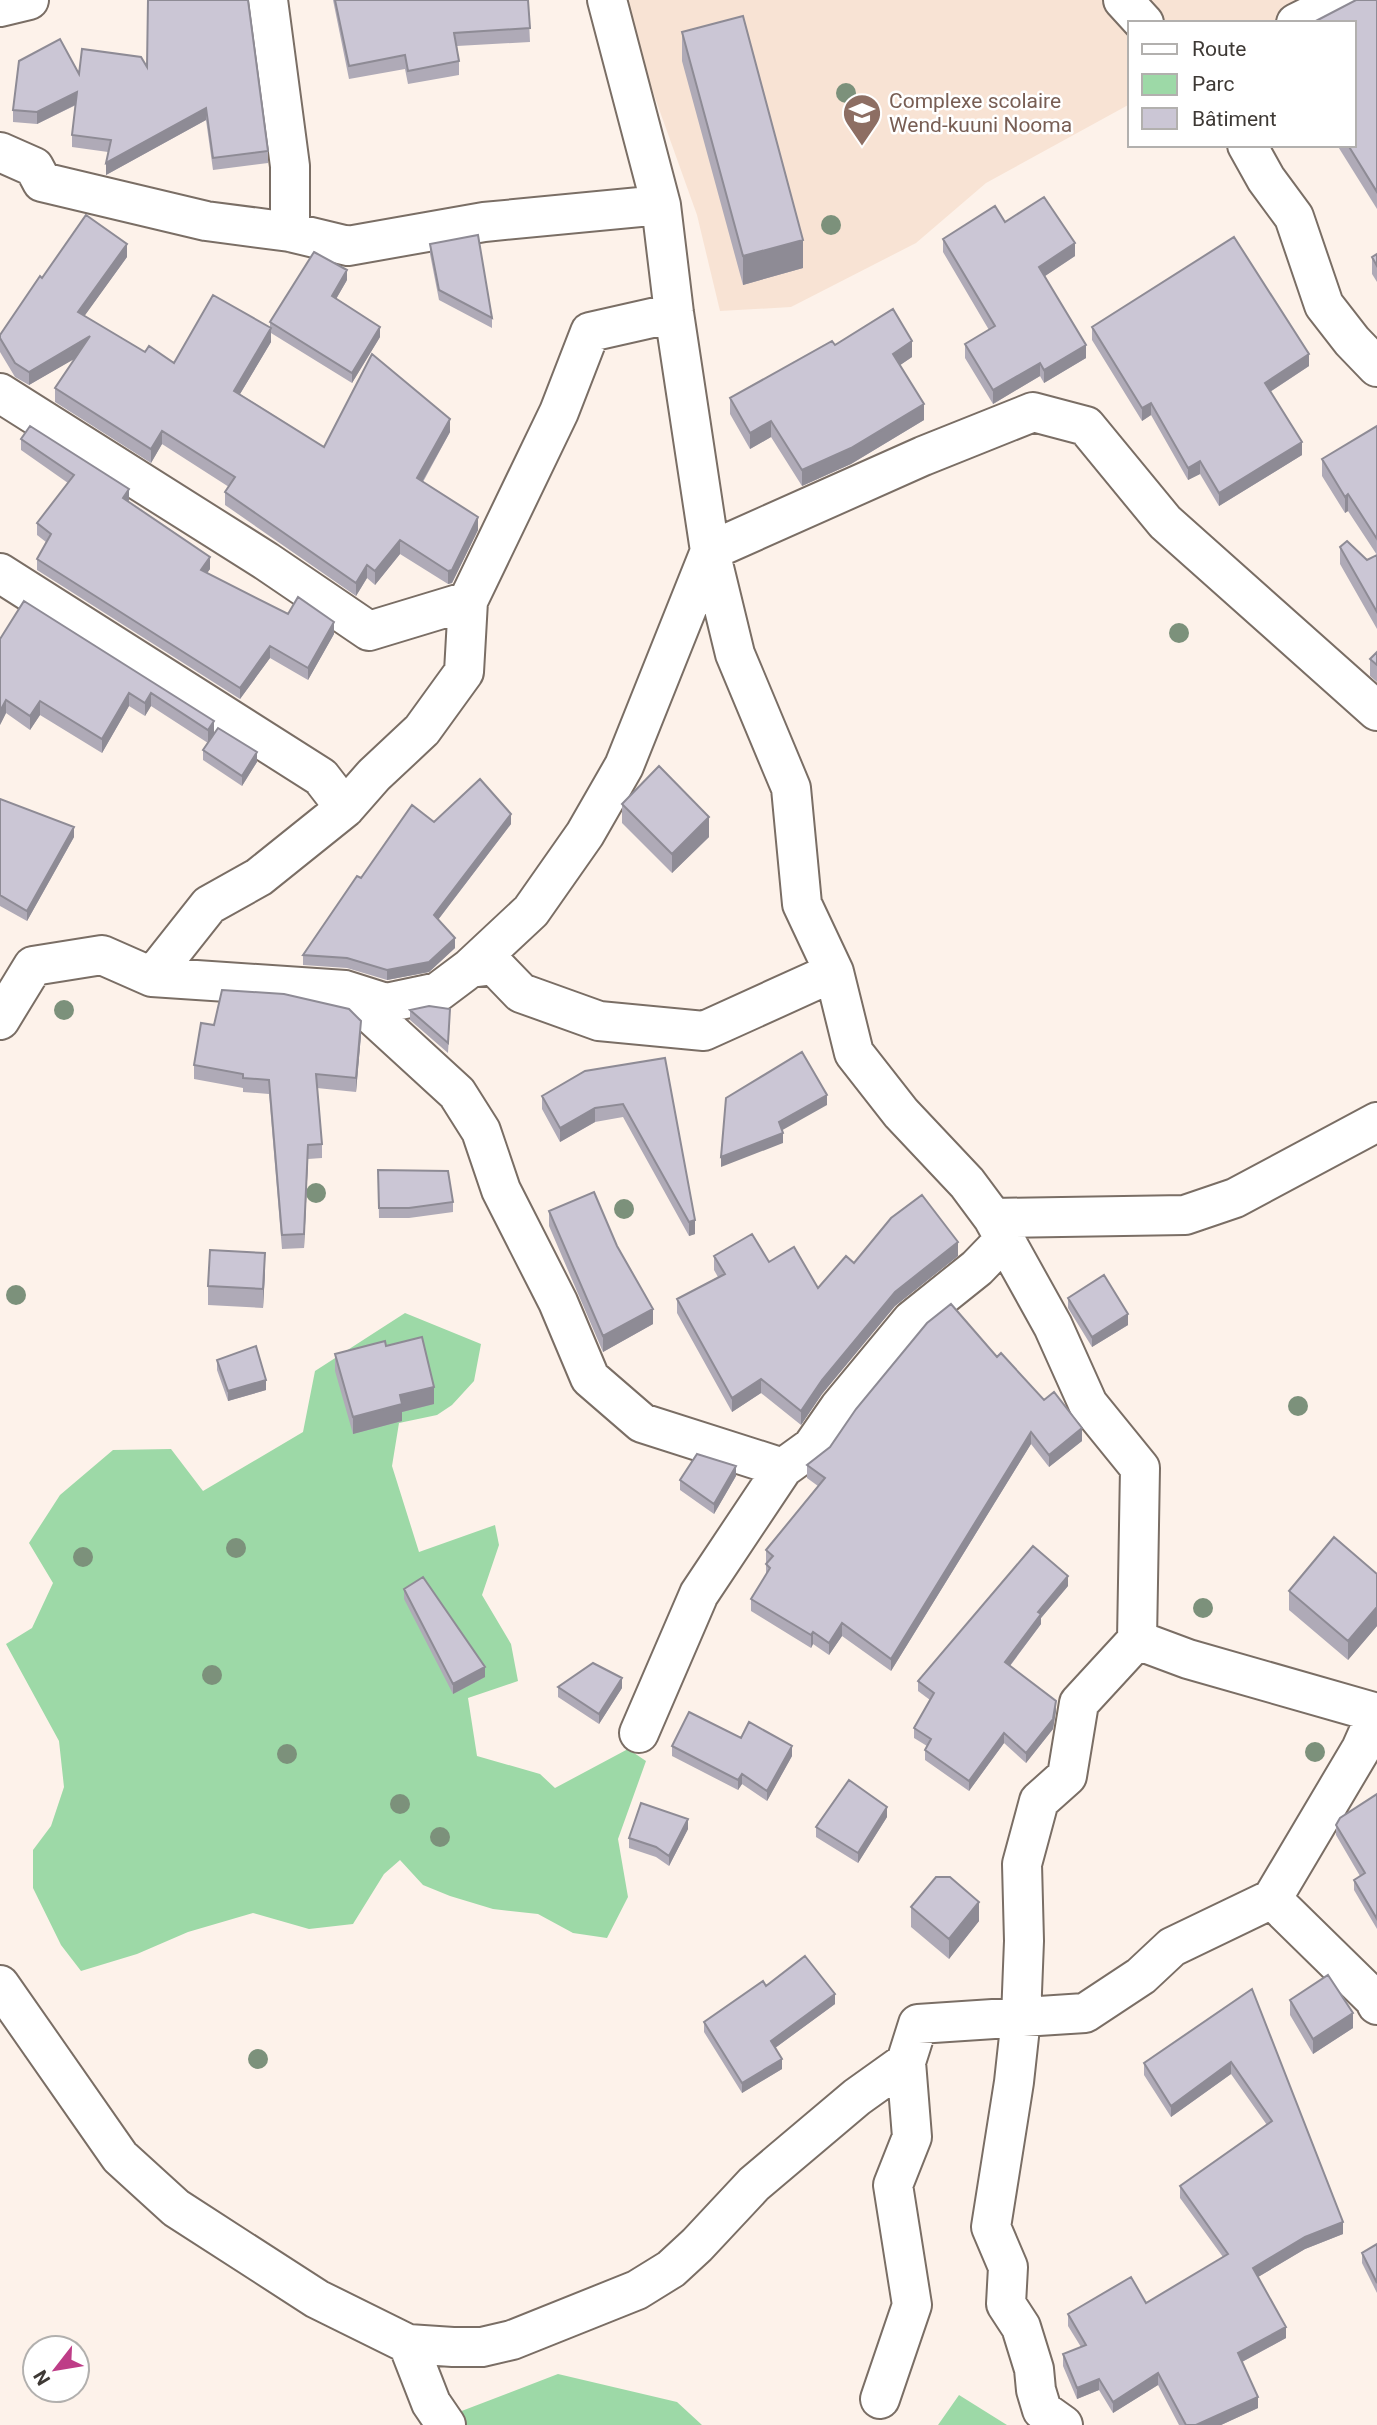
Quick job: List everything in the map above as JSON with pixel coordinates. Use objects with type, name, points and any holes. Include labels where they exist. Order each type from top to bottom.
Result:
[{"type":"street","points":[[0,7],[29,0]]},
{"type":"street","points":[[268,0],[290,166],[290,232]]},
{"type":"street","points":[[607,0],[661,205],[674,313],[710,551],[735,653],[791,788],[802,904],[834,972],[854,1053],[901,1113],[967,1183],[999,1228],[1053,1326],[1088,1404],[1140,1468],[1137,1640],[1079,1703],[1068,1776],[1039,1801],[1022,1864],[1024,1941],[1021,2018],[1014,2082],[991,2227],[1008,2267],[1006,2304],[1021,2327],[1034,2369],[1042,2410],[1063,2425]]},
{"type":"street","points":[[1122,0],[1142,21]]},
{"type":"street","points":[[1300,21],[1343,0]]},
{"type":"street","points":[[1248,147],[1266,179],[1294,217],[1324,305],[1352,341],[1377,367]]},
{"type":"street","points":[[0,152],[34,167],[42,182],[206,221],[290,232],[348,246],[484,222],[661,205]]},
{"type":"street","points":[[152,977],[209,905],[259,877],[345,808],[374,775],[422,730],[464,671],[468,601],[559,412],[590,331],[674,313]]},
{"type":"street","points":[[0,393],[265,561],[369,631],[468,601]]},
{"type":"street","points":[[0,1020],[33,966],[102,955],[152,977],[345,990],[386,1003],[438,992],[470,968],[531,911],[598,811],[624,766],[710,551],[923,456],[1033,412],[1086,426],[1165,522],[1377,711]]},
{"type":"street","points":[[0,573],[321,777],[345,808]]},
{"type":"street","points":[[470,968],[494,965],[521,993],[599,1021],[704,1031],[834,972]]},
{"type":"street","points":[[345,990],[457,1093],[481,1131],[501,1190],[558,1302],[590,1378],[642,1423],[783,1468]]},
{"type":"street","points":[[999,1228],[1185,1215],[1235,1198],[1377,1122]]},
{"type":"street","points":[[639,1733],[699,1594],[783,1468],[812,1447],[839,1408],[912,1320],[978,1268],[999,1228]]},
{"type":"street","points":[[880,2399],[912,2305],[893,2185],[912,2137],[906,2062],[918,2024],[1084,2012],[1142,1976],[1172,1947],[1272,1899],[1361,1749],[1377,1713],[1188,1659],[1137,1640]]},
{"type":"street","points":[[1272,1899],[1377,2005]]},
{"type":"street","points":[[0,1985],[120,2157],[176,2207],[317,2299],[408,2344],[482,2347],[577,2315],[637,2290],[671,2269],[754,2184],[857,2098],[906,2062]]},
{"type":"street","points":[[408,2344],[431,2403],[446,2425]]},
{"type":"shaded area","name":"Complexe scolaire Wend-kuuni Nooma","points":[[620,0],[1331,0],[1291,21],[1128,21],[1128,105],[986,183],[916,243],[791,307],[720,311],[697,215]]},
{"type":"green space","points":[[405,1313],[481,1344],[474,1381],[452,1405],[437,1415],[399,1423],[392,1466],[419,1552],[495,1525],[499,1545],[482,1595],[511,1644],[518,1681],[468,1698],[477,1756],[540,1774],[555,1788],[628,1749],[646,1761],[618,1839],[628,1897],[607,1938],[573,1933],[538,1914],[493,1909],[423,1885],[400,1860],[384,1874],[353,1924],[309,1929],[253,1913],[188,1932],[137,1954],[81,1971],[61,1945],[33,1888],[33,1850],[51,1826],[64,1787],[59,1741],[6,1644],[32,1628],[53,1583],[29,1543],[60,1495],[113,1450],[171,1449],[203,1491],[303,1432],[315,1371]]},
{"type":"green space","points":[[558,2374],[677,2402],[702,2425],[425,2425]]},
{"type":"green space","points":[[959,2395],[1007,2425],[938,2425]]},
{"type":"building","points":[[148,0],[248,0],[268,151],[213,158],[206,108],[106,163],[111,140],[72,135],[77,92],[37,112],[13,110],[19,61],[60,39],[79,74],[82,49],[141,57],[147,67]]},
{"type":"building","points":[[335,0],[528,0],[530,28],[454,33],[459,61],[408,71],[405,55],[349,66]]},
{"type":"building","points":[[1356,0],[1377,0],[1377,192],[1349,147],[1356,147],[1356,21],[1316,21]]},
{"type":"building","points":[[743,16],[803,240],[743,256],[682,32]]},
{"type":"building","points":[[1044,197],[1075,243],[1039,267],[1086,345],[1044,370],[1040,363],[993,390],[965,344],[995,326],[943,239],[995,206],[1005,222]]},
{"type":"building","points":[[86,215],[127,244],[78,312],[145,352],[149,346],[174,363],[213,295],[271,328],[234,391],[324,447],[372,354],[450,419],[417,478],[478,517],[452,570],[448,571],[400,540],[375,571],[367,565],[356,583],[225,492],[235,477],[162,431],[151,449],[55,388],[90,336],[29,372],[15,363],[0,335]]},
{"type":"building","points":[[478,235],[492,318],[439,290],[430,244]]},
{"type":"building","points":[[1234,237],[1309,354],[1265,383],[1302,442],[1219,493],[1200,461],[1188,468],[1151,403],[1142,408],[1092,327]]},
{"type":"building","points":[[314,252],[347,270],[332,296],[380,327],[352,373],[270,322]]},
{"type":"building","points":[[893,309],[912,341],[893,354],[924,404],[851,448],[802,470],[771,421],[750,433],[730,398],[832,341],[835,345]]},
{"type":"building","points":[[30,426],[129,489],[123,498],[210,557],[201,570],[288,614],[298,597],[334,622],[308,668],[270,646],[240,688],[37,559],[51,534],[37,523],[74,475],[21,439]]},
{"type":"building","points":[[1377,426],[1377,539],[1348,494],[1345,497],[1322,459]]},
{"type":"building","points":[[1347,541],[1367,560],[1377,555],[1377,612],[1340,547]]},
{"type":"building","points":[[24,601],[214,721],[208,730],[151,693],[145,703],[129,693],[102,739],[40,701],[30,716],[6,700],[0,711],[0,639]]},
{"type":"building","points":[[1377,652],[1377,665],[1370,659]]},
{"type":"building","points":[[218,728],[257,752],[242,776],[203,750]]},
{"type":"building","points":[[659,766],[709,817],[672,854],[622,804]]},
{"type":"building","points":[[480,779],[511,814],[434,915],[455,938],[429,962],[387,970],[347,958],[303,955],[357,876],[361,878],[412,805],[434,822]]},
{"type":"building","points":[[0,799],[74,827],[27,911],[0,895]]},
{"type":"building","points":[[222,990],[284,994],[349,1009],[361,1021],[356,1078],[316,1074],[322,1144],[308,1145],[304,1234],[282,1235],[269,1080],[243,1078],[243,1074],[194,1065],[201,1023],[214,1025]]},
{"type":"building","points":[[429,1006],[450,1009],[448,1043],[410,1010]]},
{"type":"building","points":[[802,1052],[827,1095],[779,1122],[783,1133],[721,1157],[726,1098]]},
{"type":"building","points":[[665,1058],[695,1220],[689,1222],[623,1104],[595,1108],[560,1128],[542,1096],[585,1071]]},
{"type":"building","points":[[378,1170],[448,1171],[453,1202],[409,1208],[379,1208]]},
{"type":"building","points":[[594,1192],[617,1246],[653,1309],[603,1336],[549,1211]]},
{"type":"building","points":[[922,1195],[958,1242],[895,1292],[822,1380],[801,1411],[761,1379],[732,1398],[677,1299],[725,1274],[714,1256],[752,1234],[769,1262],[794,1247],[818,1288],[846,1256],[854,1263],[891,1218]]},
{"type":"building","points":[[210,1250],[265,1253],[263,1289],[208,1286]]},
{"type":"building","points":[[1104,1275],[1128,1314],[1092,1337],[1068,1298]]},
{"type":"building","points":[[951,1304],[997,1357],[1001,1353],[1044,1400],[1054,1392],[1082,1428],[1049,1455],[1031,1432],[891,1659],[842,1623],[829,1643],[751,1599],[770,1568],[766,1564],[773,1556],[766,1550],[825,1478],[807,1465],[830,1447],[856,1409],[927,1323]]},
{"type":"building","points":[[422,1337],[434,1387],[400,1395],[402,1404],[353,1417],[335,1354],[385,1341],[386,1346]]},
{"type":"building","points":[[256,1346],[266,1380],[228,1391],[217,1360]]},
{"type":"building","points":[[697,1454],[736,1466],[714,1504],[680,1480]]},
{"type":"building","points":[[1334,1537],[1377,1574],[1377,1607],[1348,1641],[1289,1591]]},
{"type":"building","points":[[1033,1546],[1068,1576],[1038,1612],[1041,1614],[1005,1662],[1056,1701],[1053,1719],[1026,1753],[1004,1733],[969,1781],[925,1750],[931,1739],[914,1728],[934,1693],[918,1681]]},
{"type":"building","points":[[423,1577],[485,1667],[453,1684],[404,1589]]},
{"type":"building","points":[[593,1663],[622,1678],[599,1714],[558,1687]]},
{"type":"building","points":[[689,1712],[741,1738],[749,1722],[792,1746],[767,1791],[742,1774],[738,1780],[672,1746]]},
{"type":"building","points":[[849,1780],[887,1807],[858,1853],[816,1827]]},
{"type":"building","points":[[1377,1794],[1377,1919],[1354,1880],[1365,1873],[1336,1825],[1340,1818]]},
{"type":"building","points":[[641,1803],[688,1819],[669,1856],[656,1847],[629,1838]]},
{"type":"building","points":[[936,1877],[950,1877],[979,1902],[949,1939],[911,1907]]},
{"type":"building","points":[[805,1956],[835,1994],[771,2041],[782,2059],[742,2083],[704,2022],[763,1981],[766,1986]]},
{"type":"building","points":[[1328,1975],[1353,2013],[1313,2039],[1290,2000]]},
{"type":"building","points":[[1252,1989],[1343,2222],[1305,2237],[1253,2268],[1286,2327],[1238,2353],[1258,2397],[1196,2425],[1186,2425],[1158,2373],[1113,2402],[1099,2379],[1077,2388],[1063,2354],[1086,2345],[1068,2314],[1131,2277],[1146,2303],[1228,2254],[1180,2186],[1272,2121],[1231,2062],[1171,2106],[1144,2063]]},
{"type":"building","points":[[1377,2244],[1377,2283],[1362,2253]]},
{"type":"place","name":"Complexe scolaire Wend-kuuni Nooma","points":[[862,147]]}]
